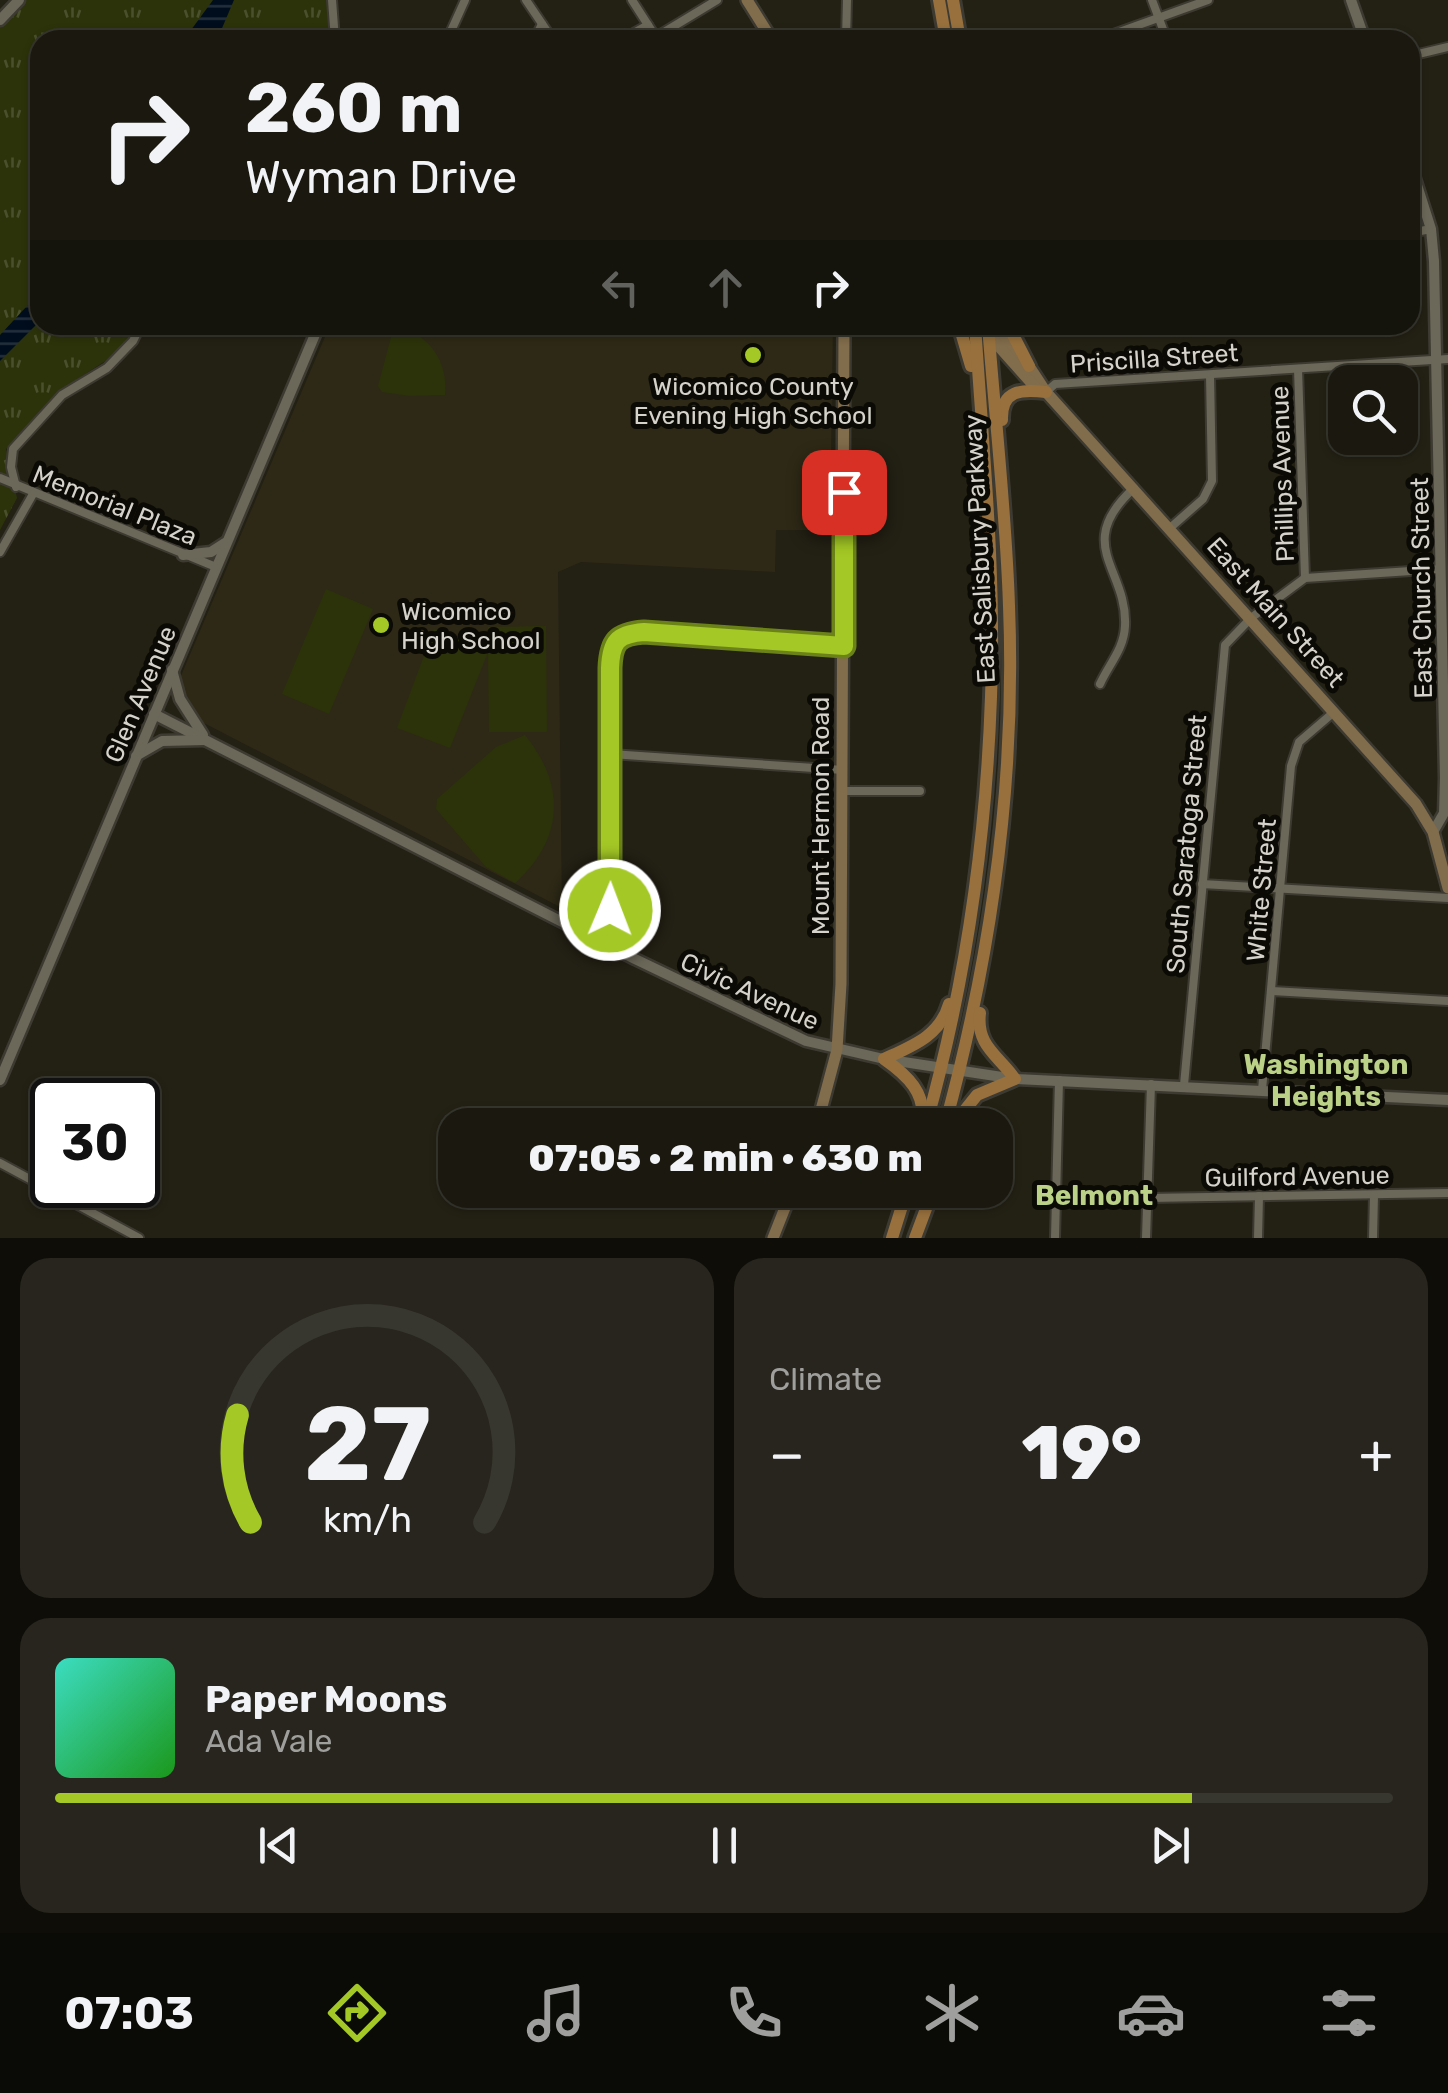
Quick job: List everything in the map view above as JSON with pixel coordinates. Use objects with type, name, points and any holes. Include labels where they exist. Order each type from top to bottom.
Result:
[{"type":"main road","points":[[747,0],[766,30]]},
{"type":"main road","points":[[939,0],[944,30]]},
{"type":"main road","points":[[954,0],[958,30]]},
{"type":"main road","name":"Mount Hermon Road","points":[[822,1108],[837,1050],[841,986],[844,335]]},
{"type":"main road","points":[[963,335],[978,403]]},
{"type":"main road","name":"East Salisbury Parkway","points":[[929,1108],[943,1066],[972,905],[986,786],[992,694],[988,542],[978,403],[983,335]]},
{"type":"main road","name":"East Salisbury Parkway","points":[[952,1108],[985,951],[1004,807],[1009,689],[1009,604],[985,335]]},
{"type":"main road","name":"East Main Street","points":[[991,335],[1035,387],[1046,392]]},
{"type":"main road","name":"East Main Street","points":[[993,335],[1029,366],[1046,392],[1400,784],[1433,832],[1447,883]]},
{"type":"main road","points":[[1013,335],[1029,366]]},
{"type":"main road","points":[[999,478],[1003,404],[1018,390],[1046,392]]},
{"type":"main road","points":[[922,1108],[915,1086],[884,1059],[920,1043],[946,1014],[962,926],[972,905]]},
{"type":"main road","points":[[964,1108],[977,1094],[1016,1078],[987,1050],[979,1026],[987,975],[985,951]]},
{"type":"main road","points":[[774,1238],[785,1208]]},
{"type":"main road","points":[[892,1238],[901,1208]]},
{"type":"main road","points":[[914,1238],[924,1208]]},
{"type":"street","points":[[0,20],[19,0]]},
{"type":"street","points":[[332,0],[334,30]]},
{"type":"street","points":[[452,30],[465,0]]},
{"type":"street","points":[[526,0],[546,30]]},
{"type":"street","points":[[632,0],[651,30]]},
{"type":"street","points":[[671,30],[717,0]]},
{"type":"street","points":[[846,30],[847,0]]},
{"type":"street","points":[[1152,0],[1163,30]]},
{"type":"street","points":[[1125,30],[1208,0]]},
{"type":"street","points":[[1351,0],[1362,30]]},
{"type":"street","points":[[539,30],[542,24]]},
{"type":"street","points":[[639,30],[648,25]]},
{"type":"street","points":[[1420,54],[1448,47]]},
{"type":"street","name":"East Church Street","points":[[1420,194],[1431,229],[1442,360],[1440,570],[1446,730],[1444,813],[1433,832]]},
{"type":"street","points":[[1420,232],[1431,229]]},
{"type":"street","points":[[16,487],[12,449],[62,395],[107,368],[137,335]]},
{"type":"street","name":"Glen Avenue","points":[[0,1080],[315,335]]},
{"type":"street","name":"Priscilla Street","points":[[1046,392],[1055,384],[1442,360]]},
{"type":"street","name":"Phillips Avenue","points":[[1298,369],[1305,578]]},
{"type":"street","points":[[1170,528],[1209,492],[1212,481],[1210,375]]},
{"type":"street","name":"Memorial Plaza","points":[[0,478],[216,567]]},
{"type":"street","points":[[1100,684],[1120,648],[1125,624],[1107,561],[1108,520],[1114,506],[1134,488]]},
{"type":"street","points":[[0,552],[33,494]]},
{"type":"street","points":[[183,555],[211,552],[229,538]]},
{"type":"street","points":[[1305,578],[1440,570]]},
{"type":"street","name":"South Saratoga Street","points":[[1184,1085],[1222,657],[1230,638],[1305,578]]},
{"type":"street","points":[[609,945],[612,646],[620,636],[644,632],[844,646]]},
{"type":"street","points":[[172,670],[180,699],[207,740]]},
{"type":"street","name":"White Street","points":[[1262,1090],[1295,751],[1299,742],[1334,712]]},
{"type":"street","name":"Civic Avenue","points":[[154,714],[771,1026],[837,1050],[1016,1078],[1448,1100]]},
{"type":"street","points":[[135,757],[162,741],[207,740]]},
{"type":"street","points":[[611,754],[843,770]]},
{"type":"street","points":[[843,790],[920,792]]},
{"type":"street","points":[[1202,884],[1448,898]]},
{"type":"street","points":[[1272,991],[1448,1001]]},
{"type":"street","points":[[1055,1238],[1060,1080]]},
{"type":"street","points":[[1146,1238],[1151,1084]]},
{"type":"street","points":[[0,1163],[138,1238]]},
{"type":"street","name":"Guilford Avenue","points":[[1147,1198],[1448,1193]]},
{"type":"street","points":[[1373,1238],[1374,1194]]},
{"type":"street","points":[[1258,1238],[1259,1196]]},
{"type":"shaded area","name":"Wicomico High School","points":[[326,335],[833,335],[830,530],[776,530],[775,572],[581,562],[558,572],[562,908],[202,722],[186,701],[180,678]]},
{"type":"green space","points":[[24,0],[328,0],[329,30],[30,30],[30,335],[130,335],[119,352],[62,389],[6,449],[17,498],[0,530],[0,26]]},
{"type":"green space","points":[[392,335],[417,335],[439,360],[445,395],[410,396],[382,392],[378,386]]},
{"type":"green space","points":[[326,589],[373,609],[329,714],[282,694]]},
{"type":"green space","points":[[546,626],[547,732],[489,732],[488,652],[450,748],[397,728],[434,629],[488,649],[488,627]]},
{"type":"green space","points":[[525,735],[548,773],[554,811],[543,848],[515,883],[486,867],[436,809],[437,799],[496,747]]},
{"type":"water","points":[[213,0],[234,0],[221,30],[191,30]]},
{"type":"water","points":[[30,303],[30,331],[0,361],[0,335]]},
{"type":"place","name":"Wicomico County Evening High School","points":[[753,355]]},
{"type":"place","name":"Wicomico High School","points":[[381,625]]},
{"type":"district","name":"Washington Heights","points":[[1326,1080]]},
{"type":"district","name":"Belmont","points":[[1094,1195]]},
{"type":"route","points":[[610,910],[610,668],[614,641],[620,636],[644,632],[844,646],[844,492]]}]
